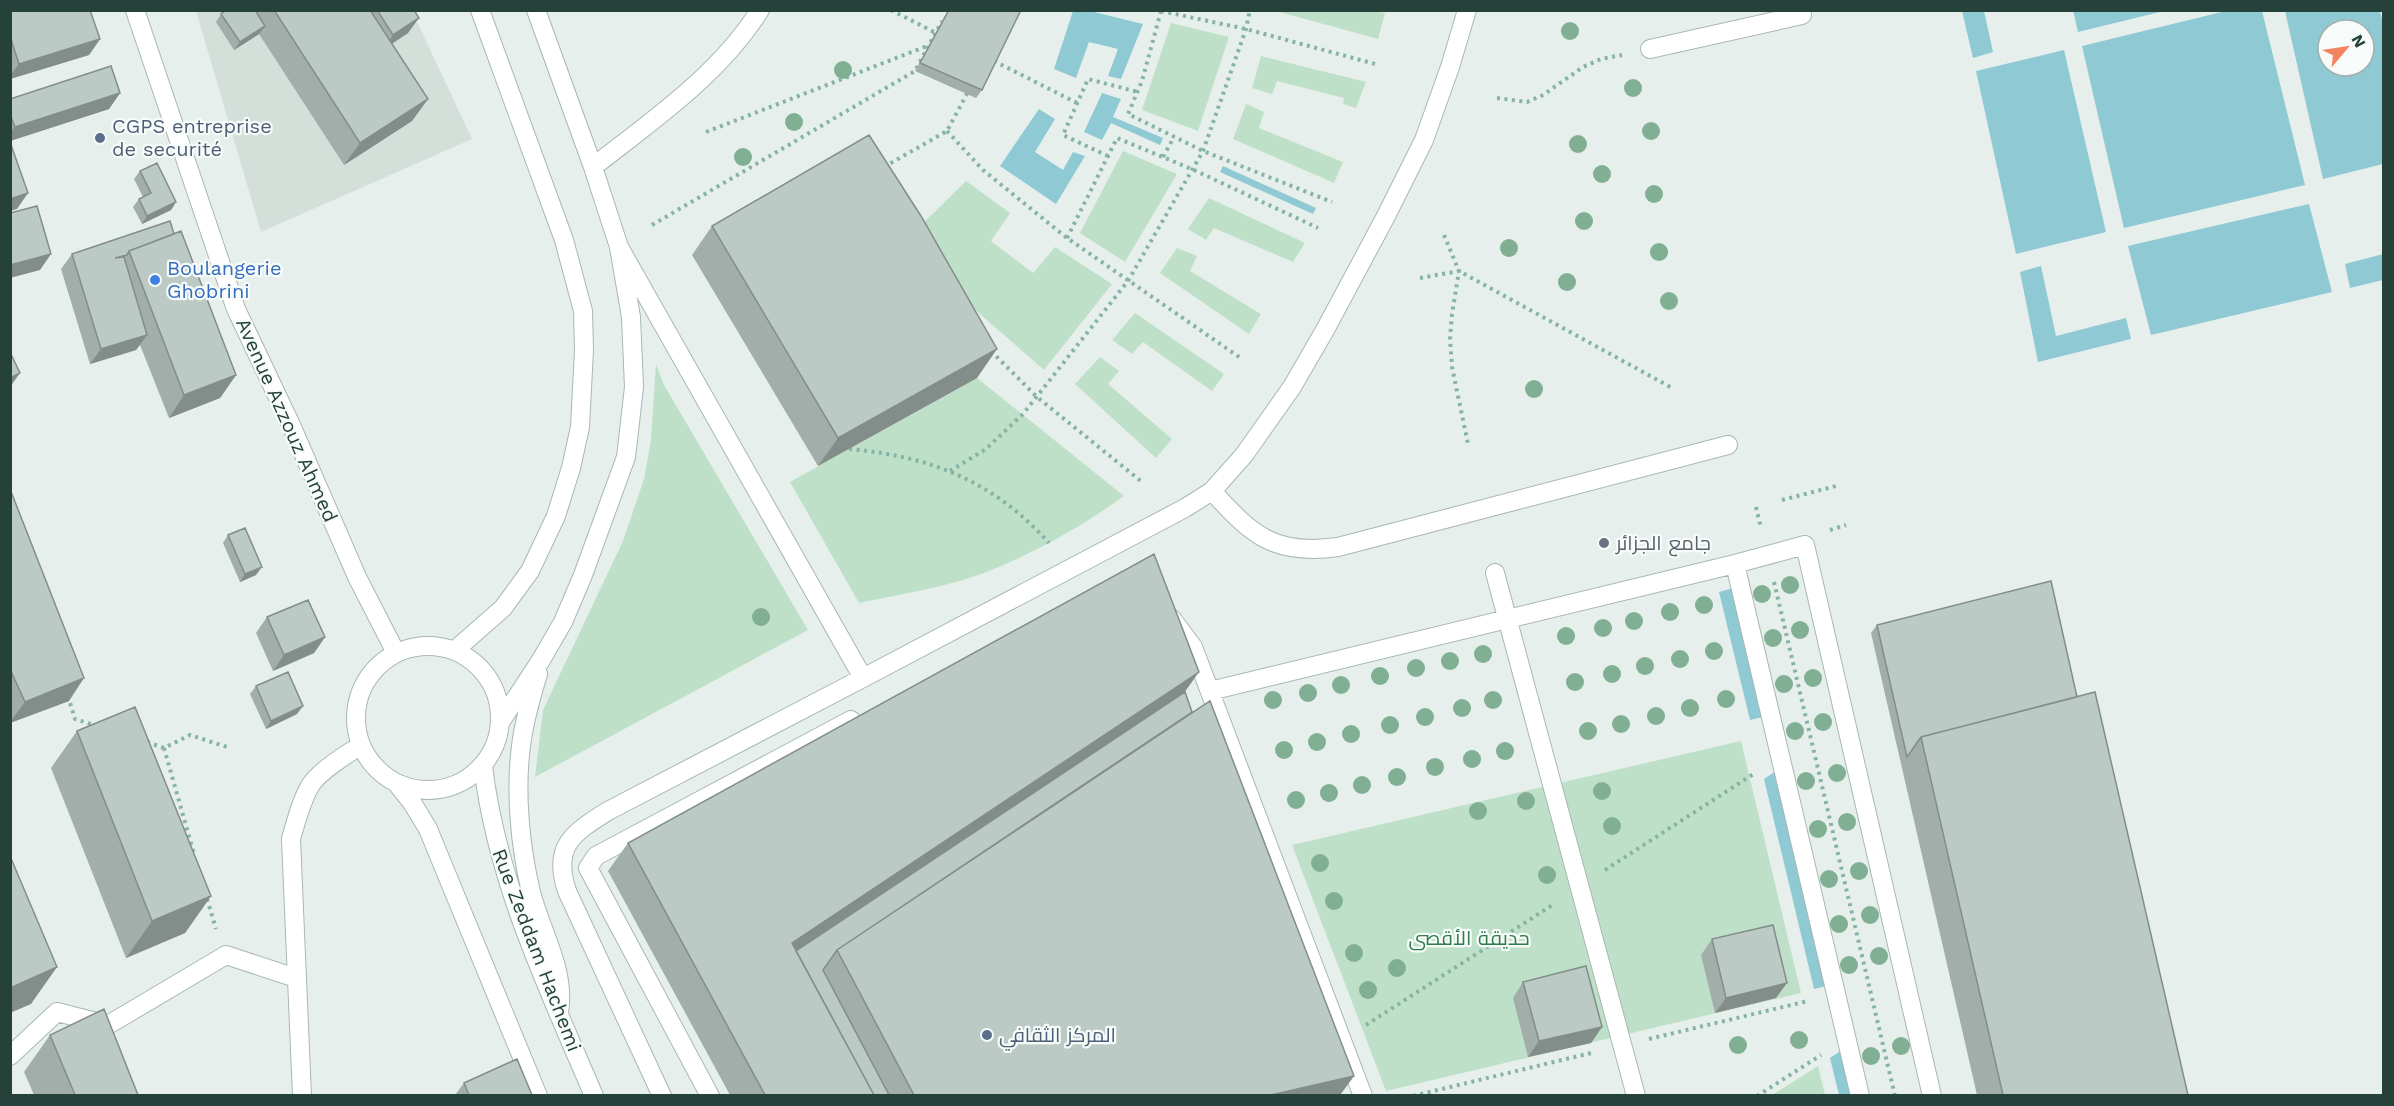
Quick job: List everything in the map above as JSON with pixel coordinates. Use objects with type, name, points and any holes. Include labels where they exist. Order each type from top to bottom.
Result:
[{"type":"street","name":"Avenue Azzouz Ahmed","points":[[135,10],[236,309],[291,425],[357,577],[396,653]]},
{"type":"street","points":[[453,651],[503,608],[530,572],[556,516],[571,468],[580,427],[584,350],[583,312],[564,240],[480,10]]},
{"type":"street","points":[[501,721],[499,703],[493,686],[483,671],[470,659],[453,651],[424,646],[396,653],[375,669],[361,692],[356,718],[361,745],[369,760],[381,774],[396,783],[414,789],[439,790],[463,782],[483,766],[495,745],[501,721],[541,660],[562,622],[583,574],[626,457],[633,376],[631,317],[619,247],[593,167],[536,10]]},
{"type":"street","points":[[593,167],[713,69],[736,44],[760,10]]},
{"type":"street","points":[[662,1095],[567,891],[562,877],[561,862],[565,845],[573,835],[608,811],[1185,508],[1212,491],[1244,455],[1292,387],[1367,252],[1424,140],[1467,10]]},
{"type":"street","points":[[1650,49],[1802,15]]},
{"type":"street","points":[[619,247],[863,678]]},
{"type":"street","points":[[1212,491],[1254,533],[1273,543],[1294,549],[1316,550],[1338,548],[1728,446]]},
{"type":"street","points":[[1210,691],[1805,545],[1932,1095]]},
{"type":"street","points":[[1735,564],[1860,1095]]},
{"type":"street","points":[[1495,573],[1636,1095]]},
{"type":"street","points":[[1162,605],[1193,647],[1364,1095]]},
{"type":"street","points":[[541,660],[521,747],[520,819],[531,893],[559,975],[561,1000],[559,1012]]},
{"type":"street","points":[[710,1095],[588,868],[596,856],[867,712]]},
{"type":"street","points":[[302,1095],[291,839],[298,813],[311,784],[361,745]]},
{"type":"street","name":"Rue Zeddam Hachemi","points":[[483,766],[488,805],[506,880],[594,1095]]},
{"type":"street","points":[[396,783],[414,804],[428,829],[538,1095]]},
{"type":"street","points":[[10,1056],[57,1012],[108,1025],[226,955],[296,978]]},
{"type":"path","points":[[891,10],[944,37]]},
{"type":"path","points":[[950,471],[986,450],[1023,414],[1128,281],[1203,151],[1246,30],[1250,10]]},
{"type":"path","points":[[1332,202],[1203,151],[1128,114],[1137,92],[1161,11],[1246,30],[1378,65]]},
{"type":"path","points":[[651,225],[915,71],[945,16]]},
{"type":"path","points":[[706,132],[928,46]]},
{"type":"path","points":[[1497,98],[1527,102],[1544,95],[1583,67],[1601,59],[1650,49]]},
{"type":"path","points":[[987,57],[1077,103]]},
{"type":"path","points":[[1108,156],[1063,135],[1088,78],[1137,92]]},
{"type":"path","points":[[881,169],[947,131],[972,85]]},
{"type":"path","points":[[947,131],[983,170],[1066,238],[1242,359]]},
{"type":"path","points":[[1163,157],[1174,136]]},
{"type":"path","points":[[1066,238],[1117,138],[1194,170],[1318,228]]},
{"type":"path","points":[[1444,235],[1459,272],[1450,339],[1452,367],[1468,444]]},
{"type":"path","points":[[1420,278],[1459,272],[1674,389]]},
{"type":"path","points":[[989,349],[1037,397],[1142,482]]},
{"type":"path","points":[[849,449],[898,454],[950,471],[998,496],[1023,516],[1049,543]]},
{"type":"path","points":[[1782,500],[1836,486]]},
{"type":"path","points":[[1756,507],[1895,1095]]},
{"type":"path","points":[[64,686],[75,719],[98,727]]},
{"type":"path","points":[[142,741],[164,748],[190,735],[226,747]]},
{"type":"path","points":[[164,748],[196,862]]},
{"type":"path","points":[[206,896],[226,955]]},
{"type":"path","points":[[1413,1095],[1870,985]]},
{"type":"shaded area","points":[[196,11],[412,11],[472,139],[261,232]]},
{"type":"green space","points":[[1368,10],[1385,13],[1378,39],[1276,11]]},
{"type":"green space","points":[[1171,23],[1229,37],[1198,131],[1142,110]]},
{"type":"green space","points":[[1261,56],[1366,82],[1356,108],[1343,104],[1344,98],[1277,81],[1272,94],[1252,88]]},
{"type":"green space","points":[[1246,104],[1264,112],[1259,128],[1343,162],[1334,183],[1233,139]]},
{"type":"green space","points":[[1123,151],[1177,174],[1125,262],[1080,233]]},
{"type":"green space","points":[[966,181],[1010,213],[991,241],[1033,273],[1055,247],[1112,284],[1044,370],[901,245]]},
{"type":"green space","points":[[1209,198],[1305,243],[1293,262],[1214,228],[1206,240],[1188,229]]},
{"type":"green space","points":[[1177,248],[1197,256],[1190,271],[1261,314],[1249,334],[1160,273]]},
{"type":"green space","points":[[1135,313],[1224,374],[1212,391],[1143,342],[1132,354],[1112,340]]},
{"type":"green space","points":[[1100,357],[1119,371],[1108,384],[1172,439],[1156,458],[1075,384]]},
{"type":"green space","points":[[656,364],[664,385],[808,630],[535,777],[543,710],[623,541],[644,479],[651,440]]},
{"type":"green space","points":[[977,378],[1124,496],[1056,539],[984,573],[938,587],[859,603],[790,482]]},
{"type":"green space","name":"حديقة الأقصى","points":[[1741,741],[1801,993],[1386,1091],[1292,845]]},
{"type":"green space","points":[[1818,1066],[1825,1095],[1772,1095]]},
{"type":"water","points":[[2073,10],[2164,10],[2164,11],[2078,32]]},
{"type":"water","points":[[2230,10],[2262,11],[2305,185],[2124,228],[2082,46]]},
{"type":"water","points":[[1073,11],[1090,11],[1143,24],[1121,79],[1108,76],[1118,49],[1089,42],[1076,78],[1054,69]]},
{"type":"water","points":[[1962,11],[1984,11],[1993,52],[1973,58]]},
{"type":"water","points":[[2285,11],[2380,11],[2384,28],[2383,164],[2323,179]]},
{"type":"water","points":[[2064,50],[2106,232],[2016,254],[1976,71]]},
{"type":"water","points":[[1102,93],[1121,99],[1113,117],[1163,138],[1160,145],[1111,123],[1102,140],[1084,132]]},
{"type":"water","points":[[1039,109],[1055,119],[1035,152],[1063,170],[1073,152],[1085,156],[1056,204],[1000,166]]},
{"type":"water","points":[[1223,166],[1316,208],[1313,214],[1220,172]]},
{"type":"water","points":[[2309,204],[2332,292],[2151,335],[2128,246]]},
{"type":"water","points":[[2383,254],[2383,280],[2350,288],[2345,264]]},
{"type":"water","points":[[2041,266],[2056,336],[2126,318],[2131,339],[2038,362],[2020,272]]},
{"type":"water","points":[[1733,588],[1763,717],[1750,720],[1719,592]]},
{"type":"water","points":[[1776,771],[1827,986],[1814,989],[1764,779]]},
{"type":"water","points":[[1842,1050],[1853,1095],[1839,1095],[1830,1058]]},
{"type":"building","points":[[10,10],[90,10],[100,39],[19,64],[10,36]]},
{"type":"building","points":[[226,10],[255,10],[265,26],[240,42],[221,14]]},
{"type":"building","points":[[274,10],[370,10],[428,99],[360,143]]},
{"type":"building","points":[[377,10],[414,10],[419,18],[393,35]]},
{"type":"building","points":[[949,10],[1021,10],[982,90],[920,63]]},
{"type":"building","points":[[111,66],[120,93],[15,127],[10,114],[10,99]]},
{"type":"building","points":[[869,135],[921,216],[997,349],[838,438],[712,226]]},
{"type":"building","points":[[10,142],[28,193],[10,199]]},
{"type":"building","points":[[157,163],[176,202],[147,216],[139,199],[151,193],[140,171]]},
{"type":"building","points":[[37,206],[51,254],[10,265],[10,213]]},
{"type":"building","points":[[170,221],[174,234],[115,258],[124,257],[147,335],[101,349],[72,254]]},
{"type":"building","points":[[181,231],[236,375],[184,395],[129,251]]},
{"type":"building","points":[[10,352],[20,373],[10,378]]},
{"type":"building","points":[[10,489],[84,678],[25,702],[10,669]]},
{"type":"building","points":[[245,528],[262,567],[245,574],[228,535]]},
{"type":"building","points":[[1154,554],[1199,672],[792,943],[874,1095],[765,1095],[628,843]]},
{"type":"building","points":[[2051,581],[2077,697],[1921,737],[1907,757],[1877,625]]},
{"type":"building","points":[[308,600],[325,637],[284,655],[267,617]]},
{"type":"building","points":[[288,672],[303,706],[271,721],[256,686]]},
{"type":"building","points":[[1185,692],[1192,712],[837,950],[823,970],[889,1095],[874,1095],[796,951]]},
{"type":"building","points":[[2095,692],[2188,1095],[2003,1095],[1921,737]]},
{"type":"building","points":[[1210,701],[1354,1076],[1271,1095],[914,1095],[837,950]]},
{"type":"building","points":[[135,707],[211,896],[152,921],[77,731]]},
{"type":"building","points":[[10,856],[57,967],[10,988]]},
{"type":"building","points":[[1773,925],[1787,983],[1726,998],[1712,939]]},
{"type":"building","points":[[1586,966],[1602,1027],[1539,1041],[1523,982]]},
{"type":"building","points":[[104,1009],[138,1095],[75,1095],[50,1035]]},
{"type":"building","points":[[517,1059],[532,1095],[469,1095],[464,1083]]},
{"type":"place","name":"CGPS entreprise de securité","points":[[100,138]]},
{"type":"place","name":"Boulangerie Ghobrini","points":[[155,280]]},
{"type":"place","name":"جامع الجزائر","points":[[1604,543]]},
{"type":"place","name":"المركز الثقافي","points":[[987,1035]]}]
